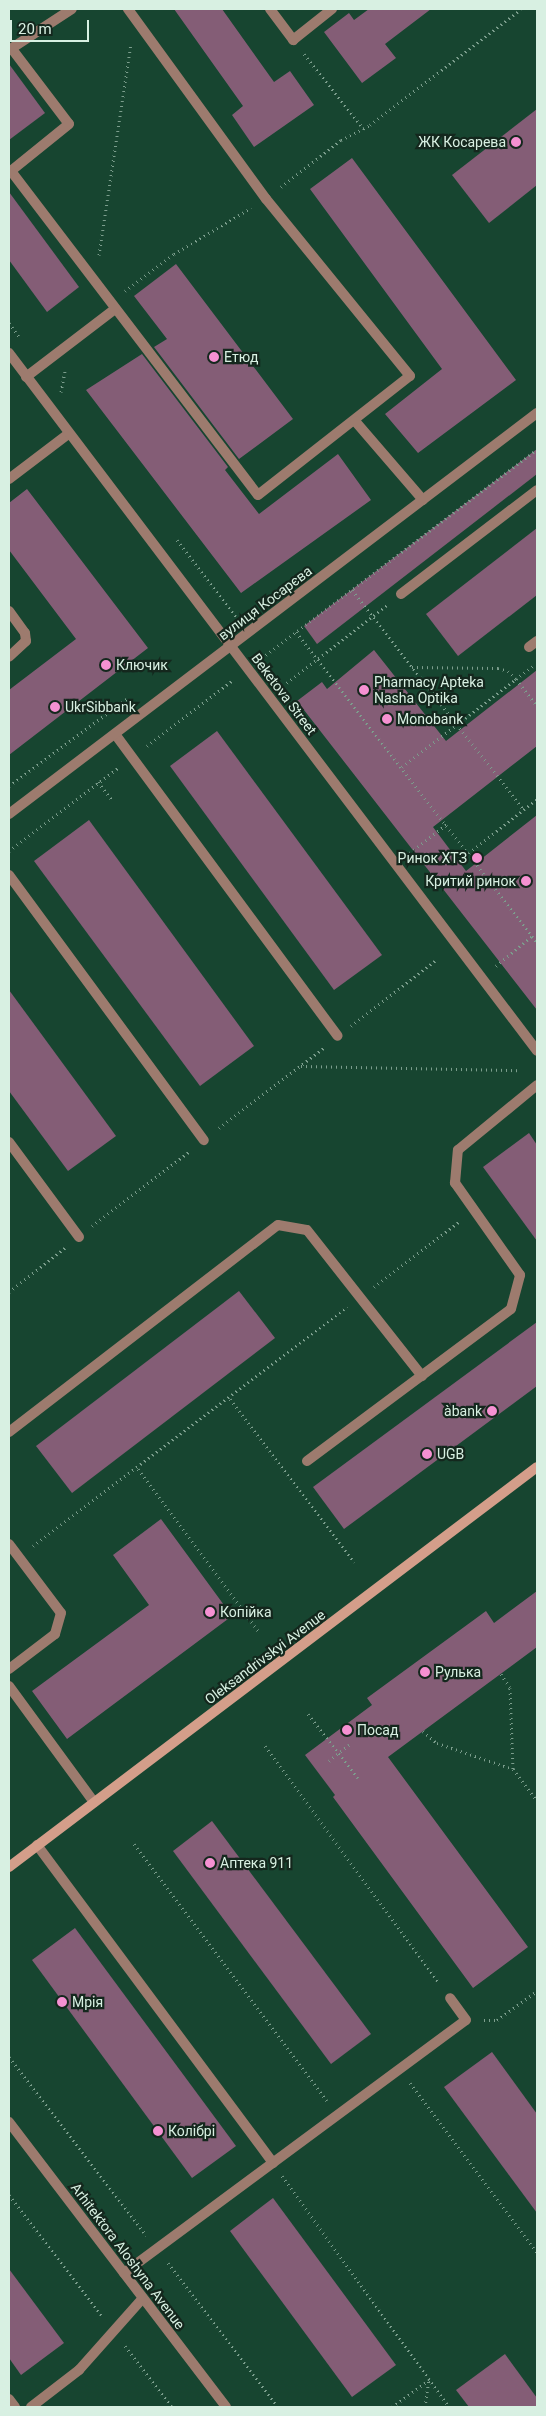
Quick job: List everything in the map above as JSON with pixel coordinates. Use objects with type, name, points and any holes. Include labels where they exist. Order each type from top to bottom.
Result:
[{"type":"main road","name":"Oleksandrivskyi Avenue","points":[[9,1867],[537,1467]]},
{"type":"street","points":[[72,9],[10,49],[69,124],[11,171],[258,495],[355,421],[410,376],[266,199],[128,9]]},
{"type":"street","points":[[270,9],[293,40],[332,9]]},
{"type":"street","points":[[26,377],[115,309]]},
{"type":"street","name":"Beketova Street","points":[[9,353],[55,417],[231,646],[537,1051]]},
{"type":"street","name":"вулиця Косарєва","points":[[9,814],[537,413]]},
{"type":"street","points":[[355,421],[423,500]]},
{"type":"street","points":[[9,479],[68,434]]},
{"type":"street","points":[[401,594],[537,490]]},
{"type":"street","points":[[9,611],[25,633],[26,641],[9,657]]},
{"type":"street","points":[[115,734],[338,1036]]},
{"type":"street","points":[[9,874],[204,1140]]},
{"type":"street","points":[[307,1460],[511,1309],[520,1276],[455,1183],[458,1150],[537,1084]]},
{"type":"street","points":[[9,1142],[79,1237]]},
{"type":"street","points":[[9,1432],[278,1226],[307,1230],[422,1376]]},
{"type":"street","points":[[9,1544],[61,1613],[55,1634],[9,1669]]},
{"type":"street","points":[[9,1686],[94,1802]]},
{"type":"street","points":[[38,1845],[273,2163]]},
{"type":"street","points":[[124,2273],[466,2020],[450,1998]]},
{"type":"street","name":"Arhitektora Aloshyna Avenue","points":[[9,2122],[226,2407]]},
{"type":"street","points":[[31,2407],[79,2370],[143,2298]]},
{"type":"street","points":[[9,2399],[15,2407]]},
{"type":"path","points":[[115,309],[125,291],[174,254],[266,199],[341,140],[364,128],[521,9]]},
{"type":"path","points":[[95,282],[135,19]]},
{"type":"path","points":[[293,40],[364,128]]},
{"type":"path","points":[[55,417],[72,342]]},
{"type":"path","points":[[248,669],[537,449]]},
{"type":"path","points":[[351,590],[524,810]]},
{"type":"path","points":[[277,690],[401,594]]},
{"type":"path","points":[[296,632],[447,824],[537,943]]},
{"type":"path","points":[[402,767],[537,662]]},
{"type":"path","points":[[412,667],[498,668],[508,671],[537,706]]},
{"type":"path","points":[[98,782],[113,801]]},
{"type":"path","points":[[469,853],[537,799]]},
{"type":"path","points":[[395,865],[447,824]]},
{"type":"path","points":[[481,978],[532,936]]},
{"type":"path","points":[[9,1292],[436,960]]},
{"type":"path","points":[[300,1066],[518,1070]]},
{"type":"path","points":[[32,1546],[474,1210]]},
{"type":"path","points":[[230,1399],[354,1562]]},
{"type":"path","points":[[138,1469],[260,1633]]},
{"type":"path","points":[[502,1674],[510,1688],[512,1769]]},
{"type":"path","points":[[308,1714],[358,1778]]},
{"type":"path","points":[[423,1731],[437,1742],[512,1769],[537,1801]]},
{"type":"path","points":[[329,1761],[349,1745]]},
{"type":"path","points":[[265,1746],[450,1998]]},
{"type":"path","points":[[134,1844],[338,2115]]},
{"type":"path","points":[[466,2020],[497,2020],[537,1991]]},
{"type":"path","points":[[9,2057],[278,2407]]},
{"type":"path","points":[[400,2069],[537,2253]]},
{"type":"path","points":[[273,2163],[449,2407]]},
{"type":"path","points":[[9,2195],[172,2407]]},
{"type":"path","points":[[392,2407],[429,2380]]},
{"type":"path","points":[[425,2407],[429,2380]]},
{"type":"building","points":[[174,9],[222,9],[274,82],[290,71],[314,105],[254,147],[232,115],[243,106]]},
{"type":"building","points":[[369,9],[431,9],[385,44],[396,58],[362,83],[324,32],[349,13],[354,20]]},
{"type":"building","points":[[9,64],[45,113],[9,140]]},
{"type":"building","name":"ЖК Косарева","points":[[537,109],[537,185],[489,223],[452,175]]},
{"type":"building","points":[[352,158],[516,380],[418,453],[385,414],[442,369],[310,189]]},
{"type":"building","points":[[9,192],[79,287],[47,312],[9,260]]},
{"type":"building","name":"Етюд","points":[[176,264],[293,419],[239,459],[154,347],[167,339],[134,296]]},
{"type":"building","points":[[142,354],[228,467],[225,470],[259,514],[338,454],[371,500],[241,593],[86,390]]},
{"type":"building","points":[[537,449],[537,474],[317,644],[304,626]]},
{"type":"building","points":[[27,489],[148,648],[9,755],[9,690],[76,639],[9,550],[9,503]]},
{"type":"building","points":[[537,528],[537,595],[458,656],[426,614]]},
{"type":"building","points":[[374,650],[446,741],[537,670],[537,746],[433,827],[466,871],[537,815],[537,1010],[297,701],[322,682],[327,689]]},
{"type":"building","points":[[217,731],[382,955],[334,990],[170,766]]},
{"type":"building","points":[[89,820],[254,1046],[200,1086],[34,861]]},
{"type":"building","points":[[9,990],[116,1136],[68,1171],[9,1091]]},
{"type":"building","points":[[529,1133],[537,1145],[537,1241],[483,1167]]},
{"type":"building","points":[[239,1291],[275,1338],[72,1493],[36,1446]]},
{"type":"building","points":[[537,1322],[537,1386],[344,1529],[313,1487]]},
{"type":"building","points":[[161,1519],[232,1616],[67,1739],[32,1691],[149,1605],[113,1555]]},
{"type":"building","points":[[537,1591],[537,1647],[388,1757],[528,1947],[473,1988],[333,1797],[335,1795],[305,1755],[372,1705],[367,1698],[486,1611],[494,1623]]},
{"type":"building","points":[[212,1821],[371,2034],[331,2064],[173,1851]]},
{"type":"building","points":[[75,1928],[236,2146],[192,2178],[32,1960]]},
{"type":"building","points":[[492,2052],[537,2114],[537,2213],[444,2087]]},
{"type":"building","points":[[273,2198],[396,2365],[352,2397],[230,2231]]},
{"type":"building","points":[[9,2269],[64,2343],[21,2375],[9,2358]]},
{"type":"building","points":[[505,2354],[537,2398],[537,2407],[469,2407],[456,2390]]},
{"type":"place","name":"ЖК Косарева","points":[[516,142]]},
{"type":"place","name":"Етюд","points":[[214,357]]},
{"type":"place","name":"Ключик","points":[[106,665]]},
{"type":"place","name":"Pharmacy Apteka Nasha Optika","points":[[364,690]]},
{"type":"place","name":"UkrSibbank","points":[[55,707]]},
{"type":"place","name":"Monobank","points":[[387,719]]},
{"type":"place","name":"Ринок ХТЗ","points":[[477,858]]},
{"type":"place","name":"Критий ринок","points":[[526,881]]},
{"type":"place","name":"àbank","points":[[492,1411]]},
{"type":"place","name":"UGB","points":[[427,1454]]},
{"type":"place","name":"Копійка","points":[[210,1612]]},
{"type":"place","name":"Рулька","points":[[425,1672]]},
{"type":"place","name":"Посад","points":[[347,1730]]},
{"type":"place","name":"Аптека 911","points":[[210,1863]]},
{"type":"place","name":"Мрiя","points":[[62,2002]]},
{"type":"place","name":"Колібрі","points":[[158,2131]]}]
